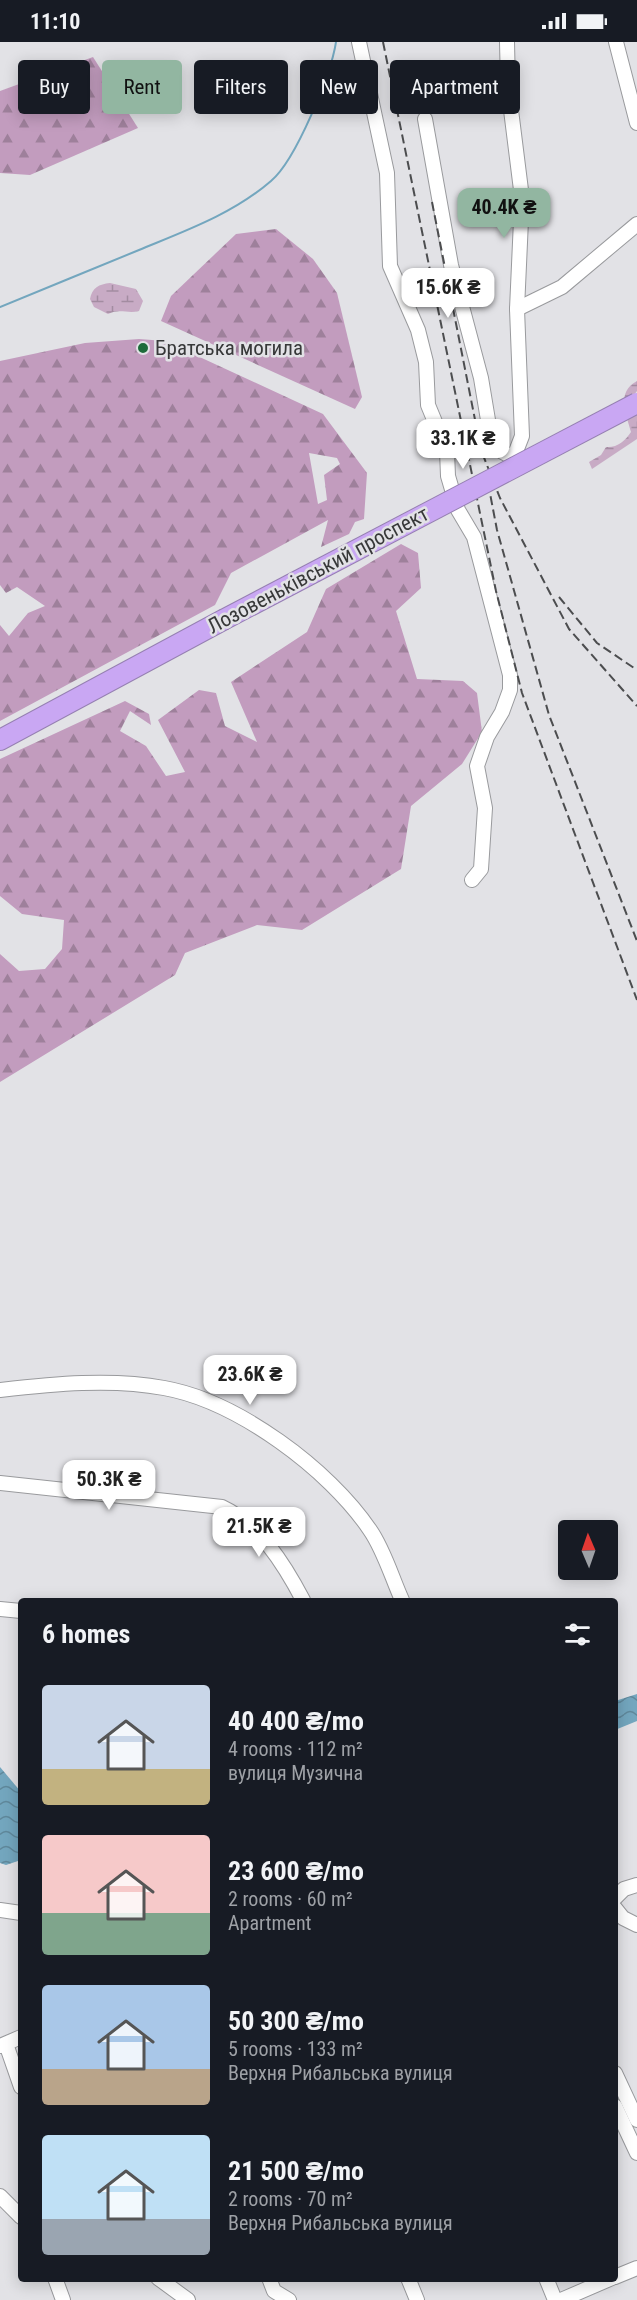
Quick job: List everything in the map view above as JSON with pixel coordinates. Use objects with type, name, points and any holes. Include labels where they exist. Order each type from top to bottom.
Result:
[{"type":"highway","name":"Лозовеньківський проспект","points":[[0,740],[637,403]]},
{"type":"street","points":[[359,42],[387,173],[390,266],[418,330],[426,362],[428,405],[447,451],[448,476],[458,510],[474,537],[510,675],[508,697],[487,738],[477,766],[485,808],[482,869],[472,880]]},
{"type":"street","points":[[425,119],[451,265],[481,378],[490,432],[499,450],[510,456],[519,449],[522,436],[517,309],[522,198],[508,86],[507,42]]},
{"type":"street","points":[[616,42],[637,123]]},
{"type":"street","points":[[517,309],[562,287],[637,224]]},
{"type":"street","points":[[0,1390],[46,1384],[122,1384],[163,1388],[198,1396],[235,1415],[278,1441],[331,1482],[371,1531],[401,1598]]},
{"type":"street","points":[[0,1483],[222,1507],[236,1514],[272,1549],[302,1598]]},
{"type":"street","points":[[0,1609],[18,1611]]},
{"type":"street","points":[[618,1895],[624,1888],[637,1885]]},
{"type":"street","points":[[0,1910],[18,1913]]},
{"type":"street","points":[[618,1911],[624,1918],[637,1925]]},
{"type":"street","points":[[18,2038],[3,2045],[18,2080]]},
{"type":"street","points":[[618,2079],[637,2120]]},
{"type":"street","points":[[618,2112],[637,2153]]},
{"type":"street","points":[[0,2196],[18,2214]]},
{"type":"street","points":[[618,2276],[637,2268]]},
{"type":"street","points":[[56,2282],[63,2300]]},
{"type":"street","points":[[163,2282],[188,2300]]},
{"type":"street","points":[[271,2282],[274,2291],[289,2300]]},
{"type":"street","points":[[410,2282],[417,2300]]},
{"type":"street","points":[[548,2282],[555,2300]]},
{"type":"street","points":[[561,2300],[604,2282]]},
{"type":"green space","points":[[93,57],[102,71],[102,114],[129,114],[138,128],[30,175],[0,173],[0,91],[18,84],[18,114],[90,114],[90,60],[85,60]]},
{"type":"green space","points":[[276,229],[313,259],[337,293],[362,397],[355,409],[161,321],[171,296],[236,234]]},
{"type":"green space","points":[[110,283],[136,289],[143,301],[139,311],[116,311],[108,314],[94,307],[90,299],[94,289]]},
{"type":"green space","points":[[139,339],[165,341],[323,414],[367,473],[364,519],[355,522],[349,534],[321,547],[328,520],[231,573],[215,605],[0,721],[0,625],[9,636],[28,613],[45,606],[17,587],[6,593],[0,585],[0,361],[85,343]],"holes":[[[309,453],[337,458],[340,464],[324,475],[327,500],[318,504]]]},
{"type":"green space","points":[[637,381],[637,391],[631,399],[637,416],[637,439],[592,469],[589,462],[601,455],[606,447],[620,443],[631,432],[624,404],[626,391]]},
{"type":"green space","points":[[401,544],[418,553],[421,588],[396,611],[417,679],[463,681],[477,693],[482,732],[462,764],[411,806],[401,869],[302,930],[257,925],[185,953],[175,975],[0,1082],[0,954],[19,971],[45,969],[62,949],[64,920],[22,914],[0,896],[0,759],[125,701],[149,714],[151,725],[130,711],[120,731],[146,746],[166,776],[185,772],[158,720],[199,690],[216,693],[225,726],[257,742],[231,682],[307,632],[326,589]]},
{"type":"water","points":[[637,1694],[637,1721],[618,1729],[618,1700]]},
{"type":"water","points":[[0,1767],[18,1788],[18,1861],[6,1865],[0,1863]]},
{"type":"waterway","points":[[0,307],[191,229],[256,193],[271,181],[291,155],[320,95],[336,42]]},
{"type":"railway","points":[[383,42],[496,591],[522,693],[637,1000]]},
{"type":"railway","points":[[432,202],[481,450],[500,498],[569,629],[637,706]]},
{"type":"railway","points":[[488,483],[497,530],[549,715],[637,941]]},
{"type":"railway","points":[[559,597],[597,643],[637,670]]},
{"type":"place","name":"Братська могила","points":[[143,348]]}]
